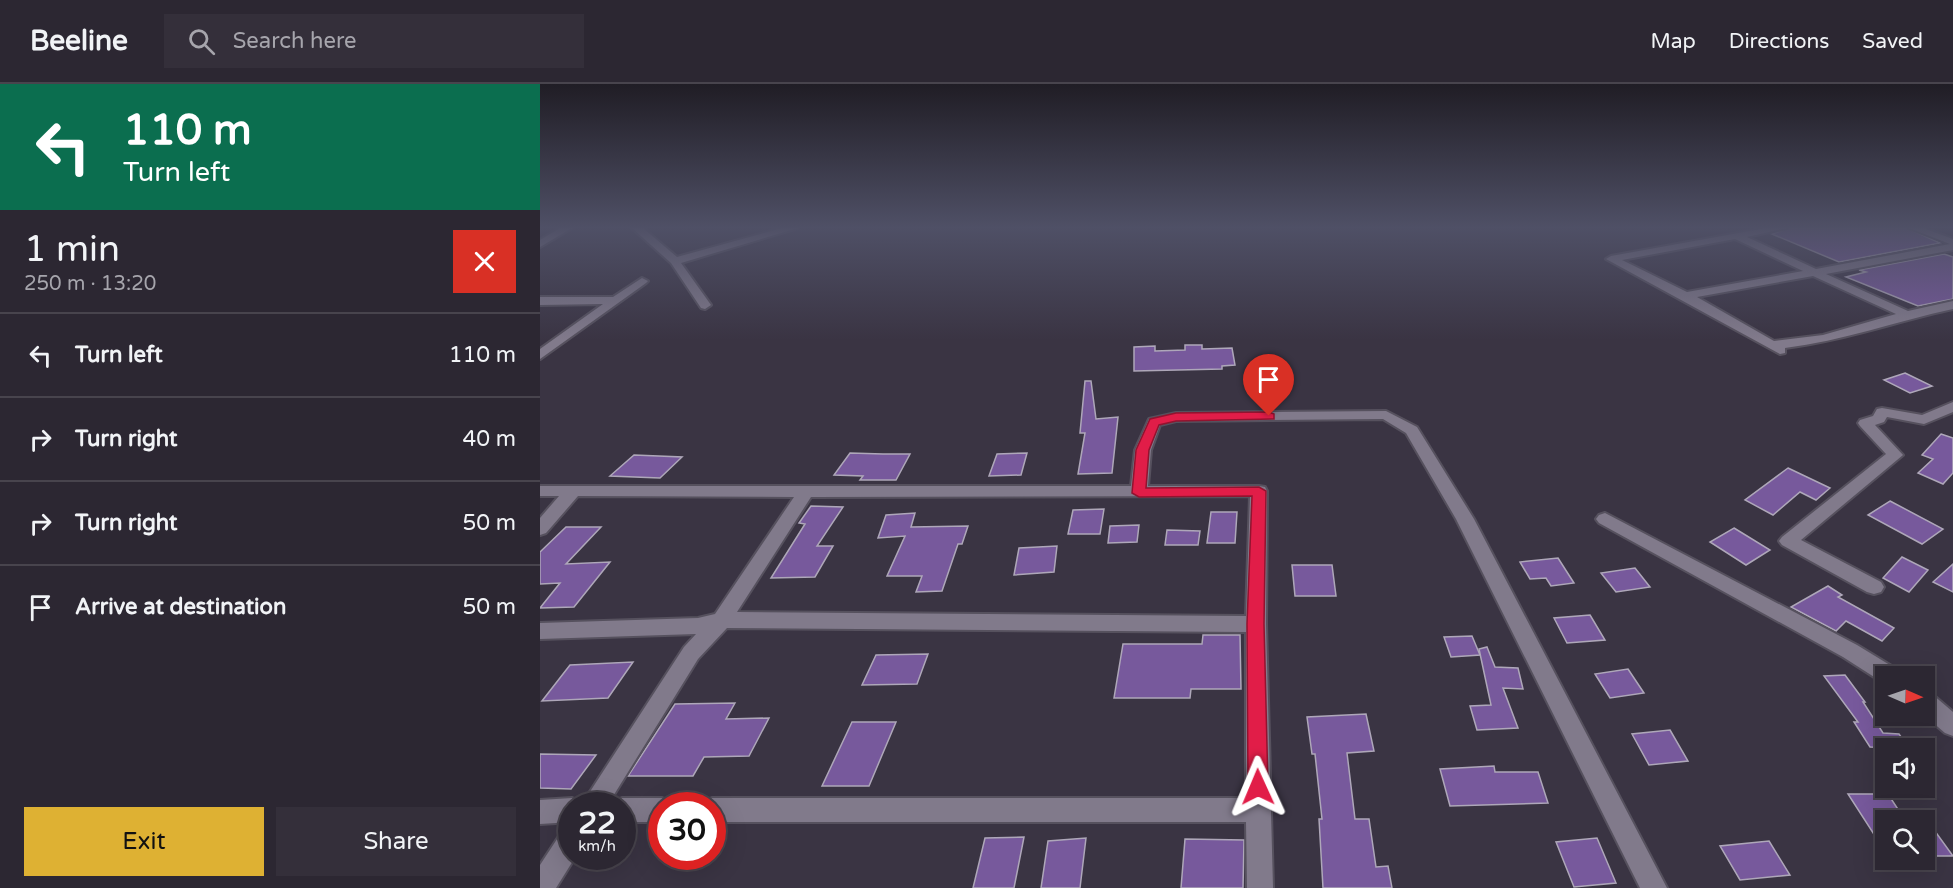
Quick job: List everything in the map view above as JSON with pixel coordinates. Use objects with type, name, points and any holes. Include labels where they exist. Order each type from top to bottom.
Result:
[{"type":"street","points":[[678,266],[705,305]]},
{"type":"street","points":[[1624,266],[1686,296],[1780,350],[1775,345],[1824,339],[1953,304]]},
{"type":"street","points":[[1803,266],[1908,315]]},
{"type":"street","points":[[1686,296],[1847,266]]},
{"type":"street","points":[[542,352],[642,281]]},
{"type":"street","points":[[540,301],[616,300]]},
{"type":"street","points":[[1874,587],[1788,541],[1895,455],[1865,423],[1879,419],[1882,412],[1924,420],[1953,406]]},
{"type":"street","points":[[1139,493],[1143,450],[1154,422],[1176,417],[1386,415],[1412,430],[1465,519],[1654,888]]},
{"type":"street","points":[[540,491],[1139,493],[1259,491],[1256,624],[1260,888]]},
{"type":"street","points":[[540,529],[573,491]]},
{"type":"street","points":[[602,792],[691,653],[723,620],[806,492]]},
{"type":"street","points":[[1605,519],[1875,667]]},
{"type":"street","points":[[540,631],[698,626],[723,620],[1256,624]]},
{"type":"street","points":[[1935,710],[1953,726]]},
{"type":"street","points":[[726,810],[1258,810]]},
{"type":"street","points":[[540,812],[558,811]]},
{"type":"street","points":[[541,888],[558,861]]},
{"type":"building","points":[[1883,266],[1953,266],[1953,299],[1918,306],[1846,277],[1866,272],[1859,270]]},
{"type":"building","points":[[1185,345],[1202,345],[1202,349],[1232,348],[1235,365],[1222,366],[1222,369],[1134,371],[1134,347],[1155,346],[1155,351],[1185,350]]},
{"type":"building","points":[[1905,373],[1932,386],[1910,393],[1884,380]]},
{"type":"building","points":[[1085,381],[1091,381],[1096,419],[1118,417],[1112,473],[1078,474],[1085,433],[1080,433]]},
{"type":"building","points":[[1941,434],[1953,438],[1953,473],[1943,484],[1918,473],[1933,459],[1922,455]]},
{"type":"building","points":[[850,453],[910,454],[896,480],[860,480],[863,476],[834,475]]},
{"type":"building","points":[[1027,453],[1021,475],[989,476],[997,454]]},
{"type":"building","points":[[634,455],[682,457],[660,478],[610,476]]},
{"type":"building","points":[[1788,468],[1830,488],[1816,500],[1800,492],[1773,515],[1745,500]]},
{"type":"building","points":[[1890,501],[1943,529],[1922,544],[1868,515]]},
{"type":"building","points":[[811,506],[843,507],[817,546],[833,546],[815,577],[771,578],[805,524],[799,523]]},
{"type":"building","points":[[1104,509],[1100,534],[1068,534],[1073,510]]},
{"type":"building","points":[[1211,512],[1237,512],[1235,543],[1207,543]]},
{"type":"building","points":[[915,513],[911,527],[968,526],[962,544],[958,544],[942,591],[916,592],[922,576],[887,576],[905,536],[878,538],[886,515]]},
{"type":"building","points":[[1139,525],[1137,542],[1108,543],[1110,526]]},
{"type":"building","points":[[566,527],[601,527],[566,564],[610,562],[574,607],[540,608],[560,583],[540,584],[540,552]]},
{"type":"building","points":[[1734,528],[1770,550],[1746,565],[1710,542]]},
{"type":"building","points":[[1167,530],[1200,531],[1198,545],[1165,545]]},
{"type":"building","points":[[1057,546],[1054,572],[1014,575],[1019,548]]},
{"type":"building","points":[[1902,557],[1928,570],[1909,592],[1883,578]]},
{"type":"building","points":[[1558,558],[1574,583],[1551,586],[1546,578],[1530,579],[1520,562]]},
{"type":"building","points":[[1953,564],[1953,592],[1933,582]]},
{"type":"building","points":[[1292,565],[1332,565],[1336,596],[1295,596]]},
{"type":"building","points":[[1635,568],[1650,587],[1616,592],[1601,573]]},
{"type":"building","points":[[1828,586],[1842,595],[1838,597],[1894,628],[1882,641],[1846,621],[1836,631],[1791,607]]},
{"type":"building","points":[[1590,615],[1605,640],[1567,643],[1554,618]]},
{"type":"building","points":[[1203,635],[1240,635],[1241,689],[1191,689],[1190,698],[1114,698],[1123,644],[1202,644]]},
{"type":"building","points":[[1472,636],[1480,655],[1451,657],[1444,637]]},
{"type":"building","points":[[1487,647],[1495,667],[1518,668],[1523,689],[1503,688],[1518,728],[1477,730],[1470,706],[1491,705],[1479,649]]},
{"type":"building","points":[[928,654],[917,684],[862,685],[876,655]]},
{"type":"building","points":[[633,662],[608,698],[542,701],[570,665]]},
{"type":"building","points":[[1628,669],[1644,693],[1610,698],[1595,674]]},
{"type":"building","points":[[1845,675],[1865,702],[1863,702],[1875,721],[1875,726],[1878,726],[1883,733],[1899,734],[1902,738],[1875,738],[1875,747],[1870,747],[1854,722],[1858,722],[1824,676]]},
{"type":"building","points":[[735,703],[726,719],[769,718],[749,756],[704,757],[693,776],[628,776],[675,704]]},
{"type":"building","points":[[1366,714],[1374,751],[1347,753],[1355,819],[1369,819],[1376,867],[1388,866],[1392,888],[1323,888],[1319,819],[1322,819],[1315,754],[1312,754],[1307,717]]},
{"type":"building","points":[[852,722],[896,722],[869,786],[822,786]]},
{"type":"building","points":[[1670,730],[1688,761],[1649,765],[1632,734]]},
{"type":"building","points":[[540,754],[596,755],[571,789],[540,788]]},
{"type":"building","points":[[1494,766],[1495,772],[1538,772],[1548,803],[1450,806],[1440,769]]},
{"type":"building","points":[[1848,794],[1875,794],[1875,798],[1891,798],[1898,810],[1875,810],[1875,836]]},
{"type":"building","points":[[1935,831],[1953,856],[1935,856]]},
{"type":"building","points":[[1024,837],[1014,888],[973,888],[985,838]]},
{"type":"building","points":[[1086,838],[1080,888],[1041,888],[1048,841]]},
{"type":"building","points":[[1597,838],[1616,883],[1574,887],[1556,842]]},
{"type":"building","points":[[1185,839],[1244,840],[1243,888],[1181,888]]},
{"type":"building","points":[[1769,841],[1790,875],[1740,880],[1720,846]]},
{"type":"route","points":[[1258,787],[1256,624],[1259,491],[1139,493],[1143,450],[1154,422],[1176,417],[1269,416]]}]
